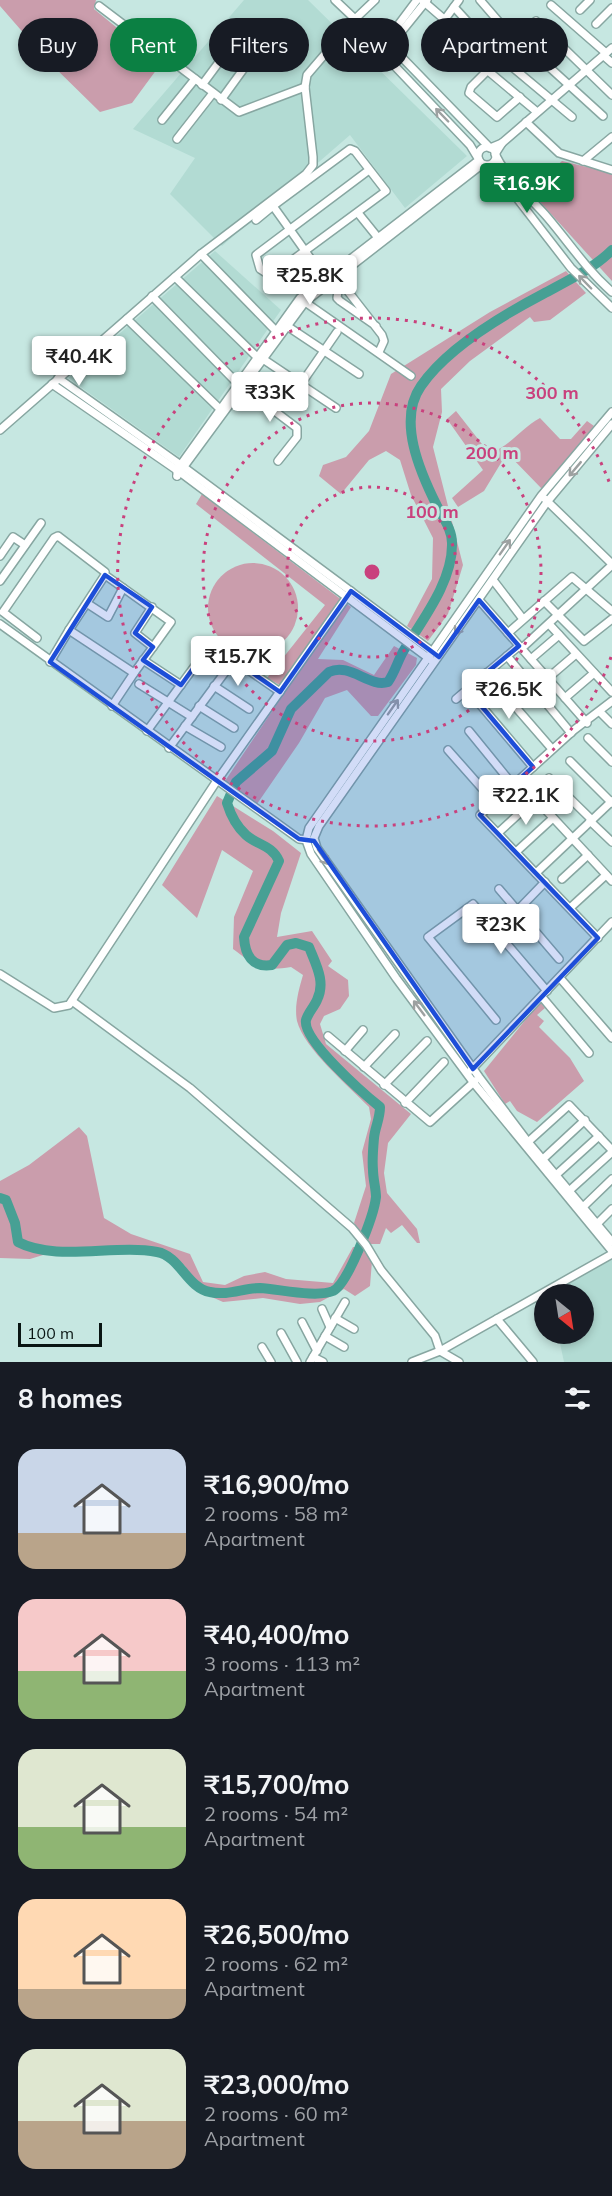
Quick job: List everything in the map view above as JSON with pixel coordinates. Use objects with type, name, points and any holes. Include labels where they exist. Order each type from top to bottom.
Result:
[{"type":"street","points":[[335,0],[354,18]]},
{"type":"street","points":[[356,18],[375,0]]},
{"type":"street","points":[[405,18],[417,0]]},
{"type":"street","points":[[446,18],[459,0]]},
{"type":"street","points":[[480,0],[496,18]]},
{"type":"street","points":[[580,10],[590,0]]},
{"type":"street","points":[[409,19],[424,1],[443,18]]},
{"type":"street","points":[[551,5],[607,52],[612,63]]},
{"type":"street","points":[[99,6],[239,112],[260,102],[305,87]]},
{"type":"street","points":[[454,8],[464,18]]},
{"type":"street","points":[[596,24],[612,8]]},
{"type":"street","points":[[568,52],[612,95]]},
{"type":"street","points":[[260,358],[275,330],[325,281],[482,162],[493,162],[502,143],[607,52]]},
{"type":"street","points":[[0,430],[201,254],[306,174],[313,165],[305,87],[307,75],[321,57]]},
{"type":"street","points":[[409,64],[490,148],[504,170],[549,219],[581,261],[612,292]]},
{"type":"street","points":[[202,85],[212,72]]},
{"type":"street","points":[[221,99],[241,72]]},
{"type":"street","points":[[403,72],[482,162],[522,203],[572,268],[612,308]]},
{"type":"street","points":[[486,72],[471,87],[469,93],[472,98],[497,117],[520,97]]},
{"type":"street","points":[[492,72],[537,112]]},
{"type":"street","points":[[518,72],[572,117]]},
{"type":"street","points":[[555,72],[603,116]]},
{"type":"street","points":[[162,120],[195,79]]},
{"type":"street","points":[[177,139],[213,93]]},
{"type":"street","points":[[526,122],[554,149],[612,170]]},
{"type":"street","points":[[583,161],[612,136]]},
{"type":"street","points":[[482,162],[481,150],[502,143]]},
{"type":"street","points":[[256,220],[350,149],[355,151],[386,191],[270,276],[260,268],[256,255],[369,170]]},
{"type":"street","points":[[273,206],[325,281]]},
{"type":"street","points":[[358,213],[380,240]]},
{"type":"street","points":[[201,254],[275,330]]},
{"type":"street","points":[[175,277],[260,358],[336,408]]},
{"type":"street","points":[[376,326],[340,301],[338,291],[342,288],[347,290],[376,326],[384,338],[379,352]]},
{"type":"street","points":[[152,296],[240,386],[297,428],[297,437],[278,461]]},
{"type":"street","points":[[181,469],[301,304]]},
{"type":"street","points":[[301,304],[379,352],[411,376]]},
{"type":"street","points":[[127,319],[220,409]]},
{"type":"street","points":[[287,326],[359,374]]},
{"type":"street","points":[[301,384],[337,332]]},
{"type":"street","points":[[58,378],[434,657]]},
{"type":"street","points":[[52,384],[181,469]]},
{"type":"street","points":[[181,469],[220,409],[240,386]]},
{"type":"street","points":[[310,839],[541,496],[612,412]]},
{"type":"street","points":[[434,657],[479,600],[547,502],[612,424]]},
{"type":"street","points":[[456,699],[549,624],[612,564],[541,496]]},
{"type":"street","points":[[0,581],[41,523]]},
{"type":"street","points":[[0,556],[14,537],[26,545]]},
{"type":"street","points":[[38,638],[4,614],[4,608],[56,537],[105,572]]},
{"type":"street","points":[[50,662],[105,575],[152,607],[171,622],[112,706]]},
{"type":"street","points":[[508,633],[572,577],[612,611]]},
{"type":"street","points":[[493,580],[523,619]]},
{"type":"street","points":[[88,604],[108,617],[123,588]]},
{"type":"street","points":[[0,974],[54,1008],[66,1007],[72,1001],[280,692],[349,594]]},
{"type":"street","points":[[479,600],[586,723]]},
{"type":"street","points":[[544,601],[584,641],[612,619]]},
{"type":"street","points":[[152,607],[135,633],[153,647]]},
{"type":"street","points":[[0,624],[248,805],[299,840],[310,839]]},
{"type":"street","points":[[549,624],[612,692]]},
{"type":"street","points":[[20,639],[27,630]]},
{"type":"street","points":[[69,630],[134,673]]},
{"type":"street","points":[[531,659],[559,635]]},
{"type":"street","points":[[147,731],[211,644],[280,692]]},
{"type":"street","points":[[548,678],[576,654]]},
{"type":"street","points":[[507,656],[571,733]]},
{"type":"street","points":[[143,660],[181,685]]},
{"type":"street","points":[[169,748],[234,660]]},
{"type":"street","points":[[486,673],[552,749]]},
{"type":"street","points":[[565,698],[594,673]]},
{"type":"street","points":[[139,684],[192,717]]},
{"type":"street","points":[[214,686],[249,709]]},
{"type":"street","points":[[467,689],[533,767]]},
{"type":"street","points":[[598,938],[480,815],[552,749],[612,701]]},
{"type":"street","points":[[200,706],[234,728]]},
{"type":"street","points":[[600,712],[612,724]]},
{"type":"street","points":[[185,726],[221,747]]},
{"type":"street","points":[[469,731],[515,783],[535,799],[612,881]]},
{"type":"street","points":[[588,738],[612,762]]},
{"type":"street","points":[[448,750],[494,802]]},
{"type":"street","points":[[536,873],[612,802],[570,760]]},
{"type":"street","points":[[549,778],[612,842]]},
{"type":"street","points":[[498,833],[535,799]]},
{"type":"street","points":[[516,852],[553,818]]},
{"type":"street","points":[[310,839],[476,1080],[612,1252],[497,1319],[443,1356]]},
{"type":"street","points":[[562,879],[588,855]]},
{"type":"street","points":[[570,908],[606,875]]},
{"type":"street","points":[[517,911],[545,882]]},
{"type":"street","points":[[499,889],[559,959]]},
{"type":"street","points":[[496,1020],[428,937],[473,904],[590,1053]]},
{"type":"street","points":[[470,1071],[612,922]]},
{"type":"street","points":[[560,978],[612,1038]]},
{"type":"street","points":[[72,1001],[198,1094],[288,1170],[358,1234],[381,1270],[435,1336],[443,1356]]},
{"type":"street","points":[[345,1051],[363,1030]]},
{"type":"street","points":[[364,1067],[395,1034]]},
{"type":"street","points":[[328,1036],[427,1121],[433,1121],[476,1080]]},
{"type":"street","points":[[384,1085],[427,1041]]},
{"type":"street","points":[[405,1103],[444,1062]]},
{"type":"street","points":[[476,1080],[612,1242]]},
{"type":"street","points":[[528,1142],[566,1106],[571,1106],[612,1151],[569,1191]]},
{"type":"street","points":[[543,1159],[585,1120]]},
{"type":"street","points":[[556,1175],[599,1136]]},
{"type":"street","points":[[583,1208],[612,1179]]},
{"type":"street","points":[[597,1224],[612,1209]]},
{"type":"street","points":[[313,1357],[345,1302]]},
{"type":"street","points":[[322,1309],[330,1327]]},
{"type":"street","points":[[335,1318],[354,1329]]},
{"type":"street","points":[[497,1319],[532,1362]]},
{"type":"street","points":[[302,1322],[313,1357],[323,1362]]},
{"type":"street","points":[[281,1333],[297,1362]]},
{"type":"street","points":[[325,1336],[344,1347]]},
{"type":"street","points":[[262,1347],[271,1362]]},
{"type":"street","points":[[412,1362],[451,1355],[459,1362]]},
{"type":"highlighted area","points":[[105,575],[152,607],[135,633],[153,647],[143,660],[181,685],[211,644],[280,692],[351,591],[439,657],[479,600],[519,646],[467,689],[533,767],[480,815],[598,938],[473,1069],[314,841],[299,839],[50,662]]},
{"type":"shaded area","points":[[0,0],[96,0],[94,9],[110,22],[110,72],[155,72],[132,103],[100,112],[59,72],[98,72],[98,18],[18,18],[18,27],[0,6]]},
{"type":"shaded area","points":[[244,0],[308,0],[326,18],[321,18],[321,72],[381,72],[467,156],[405,208],[350,135],[222,246],[170,194],[195,158],[133,129],[182,72],[197,72],[197,55],[209,41],[209,72],[309,72],[309,18],[229,18]]},
{"type":"shaded area","points":[[562,161],[612,173],[612,281],[513,172],[515,169],[544,177]]},
{"type":"shaded area","points":[[215,251],[281,310],[179,457],[68,378]]},
{"type":"shaded area","points":[[566,271],[586,293],[550,320],[534,322],[530,317],[470,361],[441,389],[442,412],[433,447],[463,565],[448,614],[428,641],[407,626],[432,579],[433,538],[411,495],[400,460],[386,451],[369,460],[341,494],[319,476],[323,465],[346,457],[369,431],[391,374],[490,312]]},
{"type":"shaded area","points":[[456,411],[489,453],[503,447],[540,418],[560,439],[571,439],[587,421],[594,426],[542,489],[507,453],[484,491],[458,507],[452,498],[483,470],[447,419]]},
{"type":"shaded area","points":[[202,494],[351,607],[318,659],[343,660],[374,675],[394,646],[417,658],[416,665],[378,716],[371,716],[347,690],[325,698],[299,743],[257,804],[225,781],[287,689],[267,678],[325,605],[196,504]]},
{"type":"shaded area","points":[[244,563],[262,563],[278,570],[291,583],[298,599],[298,617],[291,633],[278,646],[262,653],[244,653],[228,646],[215,633],[208,617],[208,599],[215,583],[228,570]]},
{"type":"shaded area","points":[[217,796],[273,831],[301,853],[281,913],[277,937],[312,931],[332,961],[328,966],[348,980],[349,996],[340,1009],[324,1016],[320,1024],[326,1044],[411,1114],[388,1143],[384,1173],[387,1193],[417,1229],[420,1243],[417,1243],[402,1225],[391,1233],[386,1228],[380,1244],[368,1244],[354,1223],[366,1186],[362,1152],[371,1119],[369,1107],[318,1055],[301,1032],[296,1009],[303,975],[291,967],[273,969],[260,966],[233,949],[234,917],[253,871],[222,850],[197,918],[162,885]]},
{"type":"shaded area","points":[[540,1002],[545,1008],[537,1015],[544,1021],[539,1027],[570,1058],[584,1081],[537,1122],[517,1111],[510,1101],[505,1104],[484,1071]]},
{"type":"shaded area","points":[[79,1127],[87,1136],[104,1218],[131,1234],[190,1254],[203,1282],[225,1285],[244,1276],[265,1272],[286,1279],[333,1283],[353,1247],[363,1247],[372,1261],[370,1286],[355,1296],[344,1289],[320,1302],[300,1304],[263,1298],[223,1302],[196,1290],[185,1266],[162,1250],[69,1247],[30,1259],[0,1258],[0,1181],[29,1165]]},
{"type":"shaded area","points":[[612,1258],[612,1362],[564,1362],[560,1344],[594,1344],[594,1284],[560,1284]]},
{"type":"waterway","points":[[0,1198],[6,1200],[15,1223],[18,1242],[50,1251],[141,1250],[157,1252],[172,1259],[195,1285],[210,1292],[223,1293],[260,1288],[326,1293],[339,1286],[346,1276],[365,1233],[376,1197],[373,1150],[380,1107],[323,1053],[307,1029],[306,1020],[321,987],[319,973],[309,947],[296,943],[287,945],[272,965],[259,964],[248,955],[244,937],[279,861],[272,852],[242,832],[227,803],[236,782],[272,751],[291,709],[329,672],[344,670],[374,682],[388,682],[404,650],[436,599],[448,571],[452,538],[424,478],[414,446],[411,414],[414,400],[421,386],[432,372],[460,346],[511,312],[588,269],[612,250]]}]
